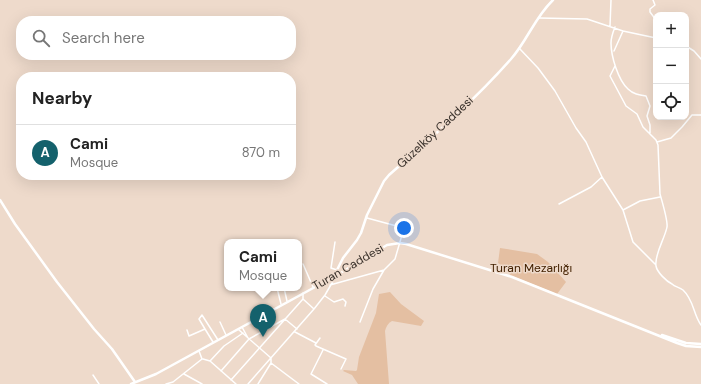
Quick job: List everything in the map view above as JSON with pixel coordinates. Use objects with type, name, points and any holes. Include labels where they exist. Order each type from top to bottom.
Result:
[{"type":"street","name":"Güzelköy Caddesi","points":[[335,275],[343,258],[361,233],[366,218],[379,191],[389,175],[424,144],[502,69],[519,48],[543,11],[553,0]]},
{"type":"street","points":[[610,26],[611,0]]},
{"type":"street","points":[[653,0],[655,5],[650,9],[650,12],[653,16]]},
{"type":"street","points":[[538,18],[587,19],[615,27],[623,31],[653,37]]},
{"type":"street","points":[[615,27],[611,44],[615,66],[628,89],[639,95],[646,96],[649,104],[647,116],[650,125],[650,134]]},
{"type":"street","points":[[613,52],[623,31]]},
{"type":"street","points":[[519,48],[538,68],[555,91],[576,128],[586,142],[602,177],[623,210],[627,220],[630,237],[633,242],[656,264],[657,269],[665,279],[681,288],[694,307],[696,318],[701,325]]},
{"type":"street","points":[[689,48],[701,59]]},
{"type":"street","points":[[615,66],[610,76],[620,96],[626,106],[637,114],[643,127],[657,142],[661,197],[667,226],[656,264]]},
{"type":"street","points":[[657,142],[671,138],[682,128],[692,115],[701,115]]},
{"type":"street","points":[[559,204],[591,187],[602,177]]},
{"type":"street","points":[[623,210],[640,201],[661,197]]},
{"type":"street","points":[[0,200],[15,224],[57,282],[94,329],[112,349],[134,383]]},
{"type":"street","points":[[360,322],[373,289],[384,270],[395,259],[404,228],[366,218]]},
{"type":"street","points":[[335,242],[331,268],[337,270]]},
{"type":"street","name":"Turan Caddesi","points":[[134,383],[156,374],[387,245],[400,243],[512,277],[677,343],[686,346],[701,346]]},
{"type":"street","points":[[303,264],[313,287]]},
{"type":"street","points":[[330,285],[384,270]]},
{"type":"street","points":[[248,384],[314,310],[325,295],[335,275]]},
{"type":"street","points":[[278,291],[281,304]]},
{"type":"street","points":[[285,291],[287,301]]},
{"type":"street","points":[[232,380],[303,299],[303,293]]},
{"type":"street","points":[[325,295],[332,301],[343,299],[346,302],[346,306]]},
{"type":"street","points":[[303,299],[314,310]]},
{"type":"street","points":[[213,342],[199,319],[202,315],[218,340]]},
{"type":"street","points":[[285,319],[297,329]]},
{"type":"street","points":[[221,371],[249,339],[285,319]]},
{"type":"street","points":[[220,322],[226,335]]},
{"type":"street","points":[[242,326],[249,339]]},
{"type":"street","points":[[238,328],[271,358]]},
{"type":"street","points":[[187,330],[189,336],[205,329]]},
{"type":"street","points":[[295,332],[316,343],[315,346],[346,359],[341,369]]},
{"type":"street","points":[[210,361],[224,346],[243,334]]},
{"type":"street","points":[[316,343],[320,338]]},
{"type":"street","points":[[199,350],[202,359]]},
{"type":"street","points":[[323,350],[310,374],[327,384]]},
{"type":"street","points":[[258,384],[270,363],[271,358]]},
{"type":"street","points":[[202,359],[210,361],[236,384]]},
{"type":"street","points":[[166,384],[173,382],[202,359]]},
{"type":"street","points":[[270,363],[298,384]]},
{"type":"street","points":[[184,374],[202,384]]},
{"type":"street","points":[[93,375],[99,384]]},
{"type":"green space","name":"Turan Mezarlığı","points":[[500,248],[537,254],[548,262],[566,282],[557,294],[510,275],[511,272],[498,263]]},
{"type":"green space","points":[[390,292],[401,304],[424,321],[421,326],[392,321],[389,323],[385,331],[389,384],[358,384],[352,375],[343,371],[357,370],[359,357],[376,313],[379,294]]},
{"type":"place","name":"Cami","points":[[263,337]]}]
